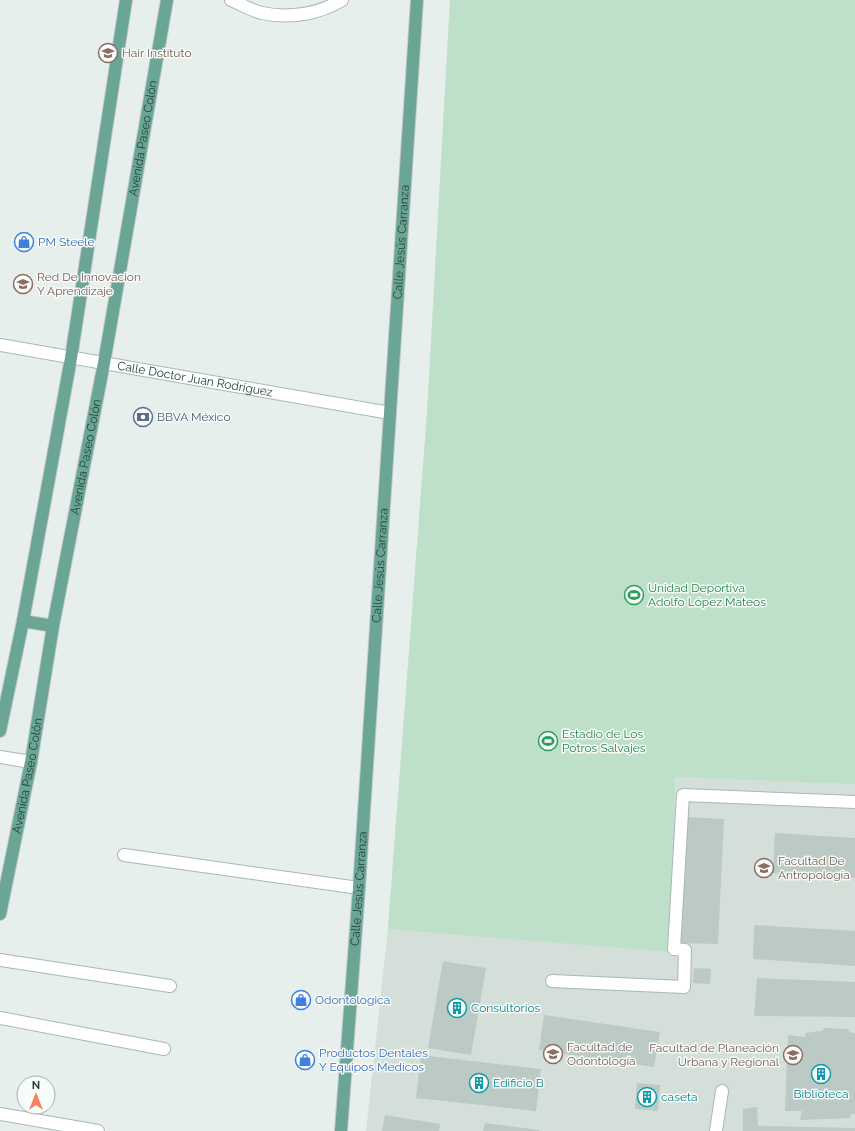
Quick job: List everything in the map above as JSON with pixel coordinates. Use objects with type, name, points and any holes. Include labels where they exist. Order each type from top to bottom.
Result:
[{"type":"main road","points":[[0,731],[23,621],[71,358],[126,0]]},
{"type":"main road","name":"Avenida Paseo Colón","points":[[0,914],[30,762],[53,626],[104,363],[167,0]]},
{"type":"main road","name":"Calle Jesús Carranza","points":[[341,1131],[359,888],[417,0]]},
{"type":"main road","points":[[23,621],[53,626]]},
{"type":"street","points":[[231,0],[261,13],[298,16],[331,7],[342,0]]},
{"type":"street","name":"Calle Doctor Juan Rodríguez","points":[[0,345],[390,413]]},
{"type":"street","points":[[0,757],[30,762]]},
{"type":"street","points":[[552,981],[684,987],[685,950],[674,949],[683,796],[855,802]]},
{"type":"street","points":[[124,855],[359,888]]},
{"type":"street","points":[[0,960],[170,986]]},
{"type":"street","points":[[0,1018],[164,1050]]},
{"type":"street","points":[[716,1131],[722,1091]]},
{"type":"street","points":[[0,1114],[98,1131]]},
{"type":"shaded area","name":"Unidad Deportiva Adolfo López Mateos","points":[[450,0],[855,0],[855,1131],[366,1131],[388,929],[427,414]]},
{"type":"green space","name":"Unidad Deportiva Adolfo López Mateos","points":[[450,0],[855,0],[855,784],[675,777],[670,952],[388,929],[427,414]]},
{"type":"building","points":[[686,817],[724,819],[718,944],[680,943]]},
{"type":"building","points":[[775,833],[855,838],[855,878],[773,873]]},
{"type":"building","points":[[754,925],[855,931],[855,966],[753,959]]},
{"type":"building","name":"Consultorios","points":[[443,961],[486,968],[471,1055],[428,1048]]},
{"type":"building","points":[[694,968],[711,969],[710,984],[693,983]]},
{"type":"building","points":[[757,978],[855,982],[855,1017],[754,1016]]},
{"type":"building","points":[[544,1015],[660,1032],[654,1067],[539,1050]]},
{"type":"building","name":"Biblioteca","points":[[824,1028],[847,1029],[851,1033],[855,1033],[855,1114],[851,1114],[850,1118],[800,1120],[802,1111],[785,1111],[788,1035],[805,1037],[805,1033],[822,1031]]},
{"type":"building","name":"Edificio B","points":[[421,1055],[541,1069],[536,1111],[416,1098]]},
{"type":"building","name":"caseta","points":[[637,1083],[660,1085],[658,1111],[635,1109]]},
{"type":"building","points":[[757,1107],[758,1126],[855,1128],[855,1131],[743,1131],[743,1109]]},
{"type":"building","points":[[385,1115],[440,1124],[439,1131],[382,1131]]},
{"type":"building","points":[[485,1123],[539,1130],[539,1131],[483,1131]]},
{"type":"place","name":"Hair Instituto","points":[[108,53]]},
{"type":"place","name":"PM Steele","points":[[24,242]]},
{"type":"place","name":"Red De Innovacion Y Aprendizaje","points":[[23,284]]},
{"type":"place","name":"BBVA México","points":[[143,417]]},
{"type":"place","name":"Unidad Deportiva Adolfo López Mateos","points":[[634,595]]},
{"type":"place","name":"Estadio de Los Potros Salvajes","points":[[548,741]]},
{"type":"place","name":"Facultad De Antropología","points":[[764,868]]},
{"type":"place","name":"Odontologica","points":[[301,1000]]},
{"type":"place","name":"Consultorios","points":[[457,1008]]},
{"type":"place","name":"Facultad de Odontología","points":[[553,1054]]},
{"type":"place","name":"Facultad de Planeación Urbana y Regional","points":[[793,1055]]},
{"type":"place","name":"Productos Dentales Y Equipos Medicos","points":[[305,1060]]},
{"type":"place","name":"Biblioteca","points":[[821,1074]]},
{"type":"place","name":"Edificio B","points":[[479,1083]]},
{"type":"place","name":"caseta","points":[[647,1097]]}]
